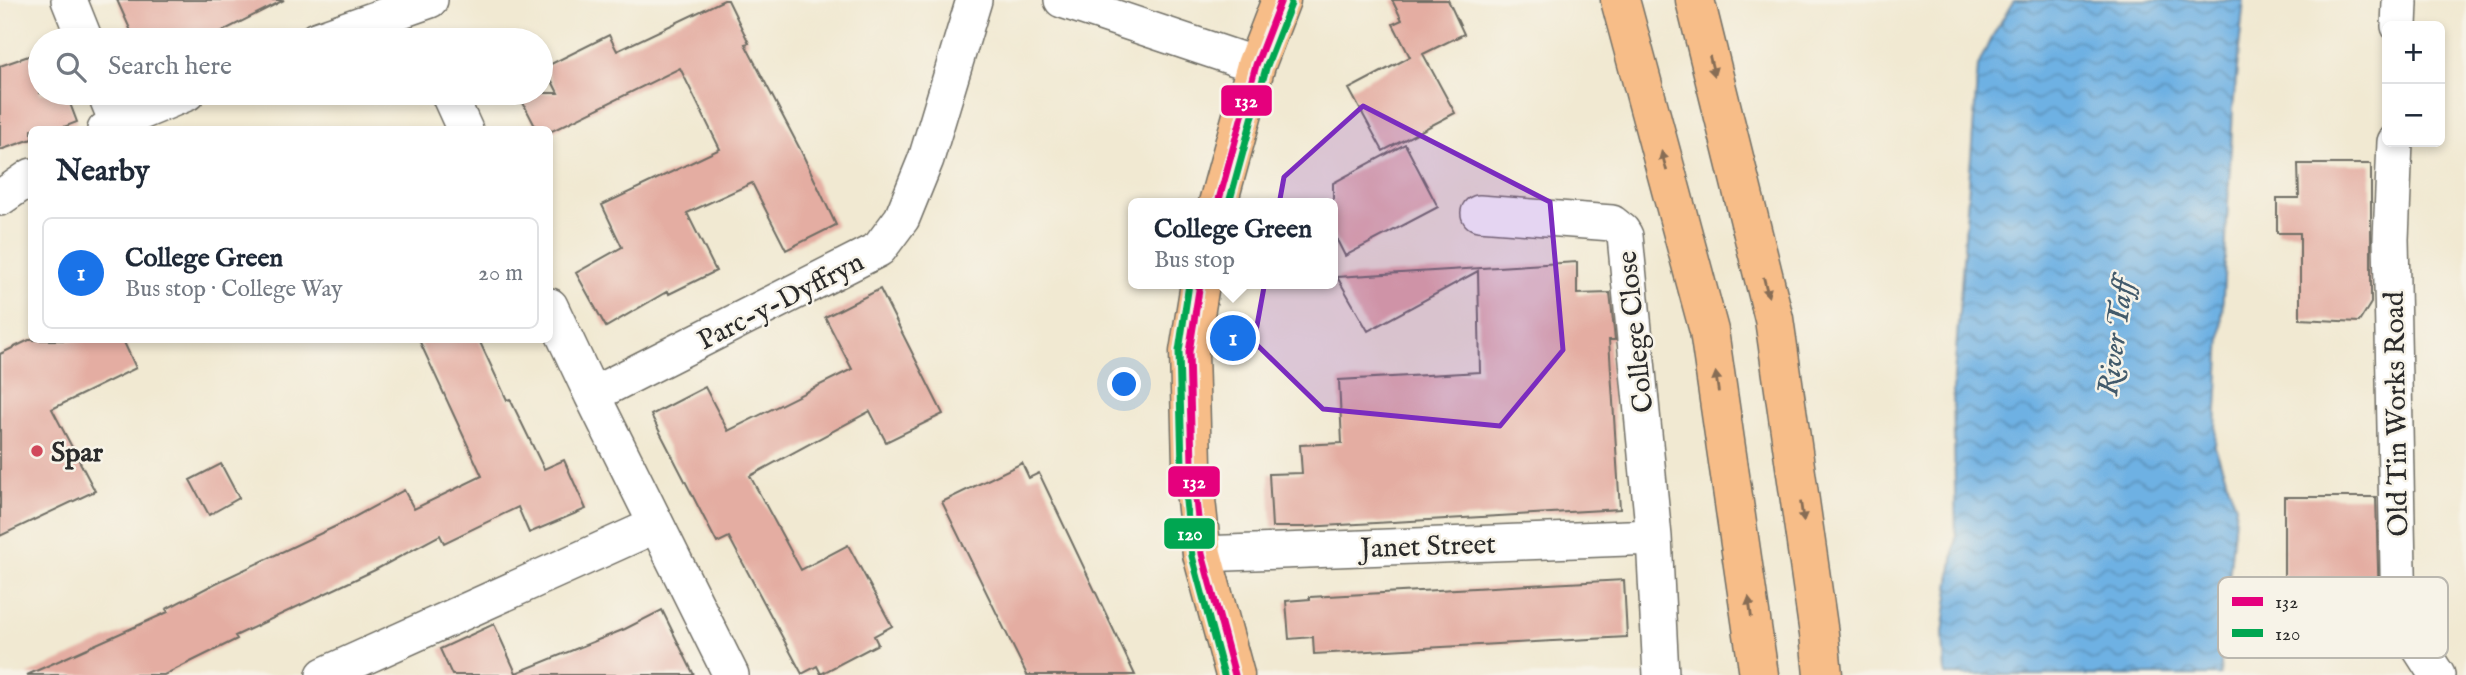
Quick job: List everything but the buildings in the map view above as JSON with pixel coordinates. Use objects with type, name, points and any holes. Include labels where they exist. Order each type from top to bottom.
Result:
[{"type":"main road","points":[[1219,198],[1256,65],[1281,0]]},
{"type":"main road","points":[[1620,0],[1709,331],[1759,675]]},
{"type":"main road","points":[[1695,0],[1774,319],[1823,675]]},
{"type":"main road","points":[[1199,289],[1189,352],[1192,464],[1202,554],[1235,675]]},
{"type":"street","points":[[69,0],[80,28]]},
{"type":"street","points":[[350,28],[430,0]]},
{"type":"street","name":"Parc-y-Dyffryn","points":[[592,395],[879,249],[902,218],[926,159],[974,0]]},
{"type":"street","points":[[1062,0],[1256,65]]},
{"type":"street","points":[[109,115],[144,105]]},
{"type":"street","points":[[454,105],[463,126]]},
{"type":"street","name":"Old Tin Works Road","points":[[2395,147],[2391,239],[2398,577]]},
{"type":"street","points":[[0,198],[28,179]]},
{"type":"street","name":"College Close","points":[[1479,213],[1612,223],[1625,236],[1654,537],[1661,675]]},
{"type":"street","points":[[553,312],[731,675]]},
{"type":"street","points":[[324,675],[656,525]]},
{"type":"street","name":"Janet Street","points":[[1202,554],[1654,537]]},
{"type":"street","name":"Old Tin Works Road","points":[[2426,658],[2437,675]]},
{"type":"highlighted area","points":[[1363,106],[1550,202],[1563,350],[1500,426],[1323,409],[1254,342],[1284,177]]},
{"type":"water","name":"River Taff","points":[[2014,0],[2244,0],[2233,109],[2215,447],[2236,506],[2229,577],[2218,577],[2220,675],[1945,675],[1943,633],[1956,537],[1953,390],[1978,66]]},
{"type":"transit line","name":"132","points":[[1219,198],[1256,65],[1281,0]]},
{"type":"transit line","name":"120","points":[[1230,198],[1266,68],[1291,4]]},
{"type":"transit line","name":"120","points":[[1188,289],[1179,351],[1182,465],[1192,556],[1224,675]]},
{"type":"transit line","name":"132","points":[[1199,289],[1189,352],[1192,464],[1202,554],[1235,675]]},
{"type":"place","name":"College Green","points":[[1233,338]]},
{"type":"place","name":"Spar","points":[[37,451]]}]
